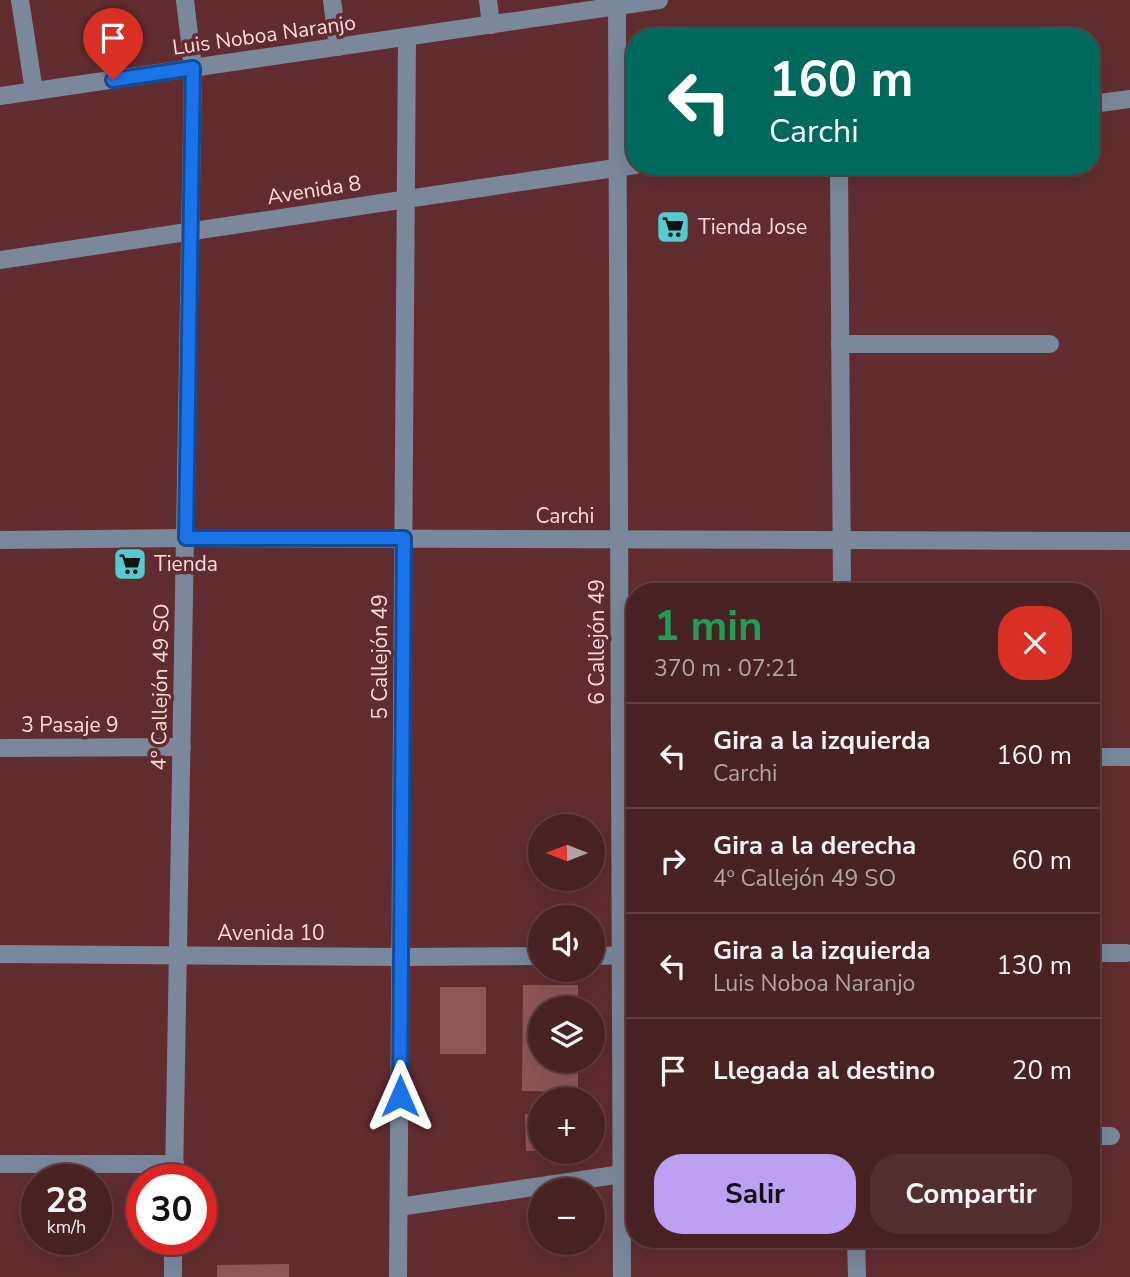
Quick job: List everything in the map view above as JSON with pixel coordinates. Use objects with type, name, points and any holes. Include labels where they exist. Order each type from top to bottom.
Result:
[{"type":"street","points":[[20,0],[34,91]]},
{"type":"street","name":"4º Callejón 49 SO","points":[[175,1164],[193,68],[186,0]]},
{"type":"street","points":[[332,0],[338,47]]},
{"type":"street","points":[[488,0],[491,25]]},
{"type":"street","name":"Luis Noboa Naranjo","points":[[0,96],[659,0]]},
{"type":"street","name":"6 Callejón 49","points":[[617,6],[626,166],[619,539],[626,863]]},
{"type":"street","name":"5 Callejón 49","points":[[398,1277],[407,37]]},
{"type":"street","points":[[1100,103],[1130,99]]},
{"type":"street","name":"Avenida 8","points":[[0,260],[626,166]]},
{"type":"street","points":[[839,175],[842,583]]},
{"type":"street","points":[[840,344],[1050,344]]},
{"type":"street","name":"Carchi","points":[[0,540],[404,538],[1130,541]]},
{"type":"street","name":"3 Pasaje 9","points":[[0,748],[182,747]]},
{"type":"street","points":[[1100,757],[1130,757]]},
{"type":"street","points":[[1100,953],[1126,953]]},
{"type":"street","name":"Avenida 10","points":[[0,954],[528,956]]},
{"type":"street","points":[[605,956],[626,956]]},
{"type":"street","name":"6 Callejón 49","points":[[622,1277],[621,1174],[626,1018]]},
{"type":"street","points":[[1100,1136],[1111,1136]]},
{"type":"street","points":[[0,1164],[126,1170]]},
{"type":"street","points":[[399,1207],[621,1174]]},
{"type":"street","points":[[856,1248],[857,1277]]},
{"type":"street","points":[[173,1255],[173,1277]]},
{"type":"building","points":[[523,985],[578,985],[578,996],[528,996],[528,1073],[578,1073],[578,1087],[528,1087],[528,1091],[522,1091]]},
{"type":"building","points":[[440,987],[486,987],[486,1054],[440,1054]]},
{"type":"building","points":[[525,1114],[528,1114],[528,1151]]},
{"type":"building","points":[[289,1264],[289,1277],[217,1277],[217,1265]]},
{"type":"place","name":"Tienda Jose","points":[[673,227]]},
{"type":"place","name":"Tienda","points":[[130,564]]},
{"type":"route","points":[[113,80],[193,68],[186,538],[404,538],[400,1096]]}]
